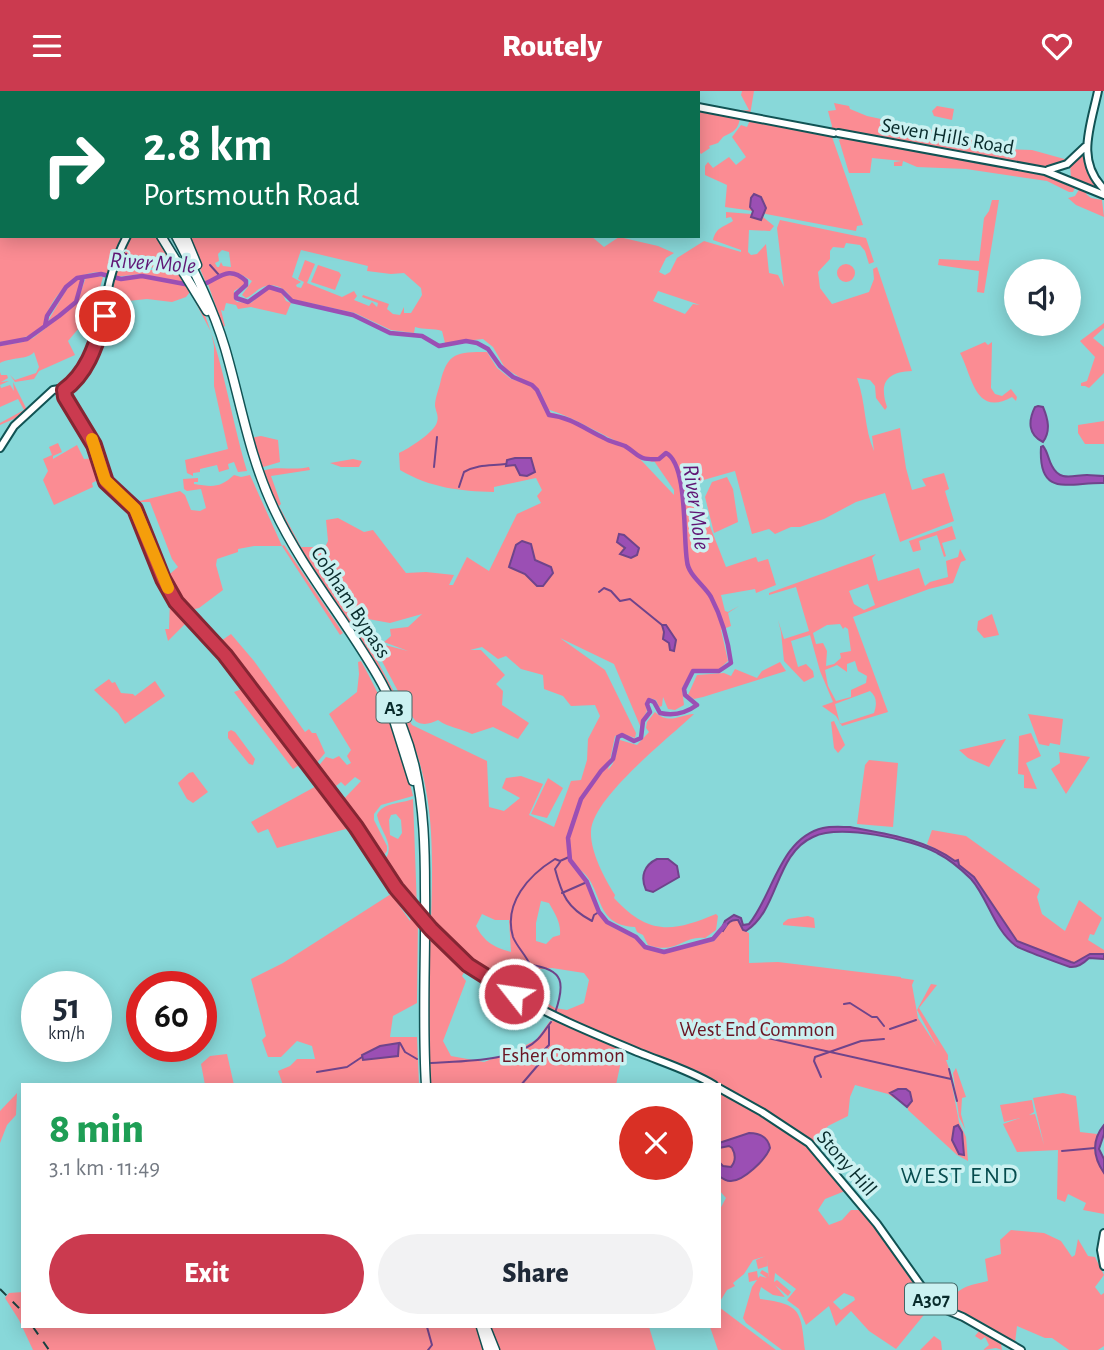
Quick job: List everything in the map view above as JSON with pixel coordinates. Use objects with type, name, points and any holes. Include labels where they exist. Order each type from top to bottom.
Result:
[{"type":"highway","points":[[163,238],[195,277]]},
{"type":"highway","name":"Cobham Bypass","points":[[172,238],[195,277]]},
{"type":"highway","name":"Cobham Bypass","points":[[177,238],[221,334],[251,451],[274,511],[308,568],[363,650],[387,691],[407,735],[416,769],[424,834],[424,1083]]},
{"type":"highway","points":[[185,238],[195,277]]},
{"type":"highway","name":"Cobham Bypass","points":[[203,294],[221,351],[243,441],[274,519],[372,675],[390,709],[406,755],[417,805],[419,835],[424,1083]]},
{"type":"highway","points":[[483,1328],[490,1350]]},
{"type":"main road","points":[[1045,171],[1083,155],[1098,91]]},
{"type":"main road","name":"Seven Hills Road","points":[[700,107],[1045,171],[1104,195]]},
{"type":"main road","points":[[1083,155],[1104,189]]},
{"type":"main road","points":[[1069,162],[1067,169],[1070,180]]},
{"type":"main road","points":[[1090,189],[1096,187],[1097,181]]},
{"type":"main road","points":[[0,448],[14,426],[54,390],[64,391],[74,382],[93,353],[106,312],[112,271],[126,238]]},
{"type":"main road","points":[[64,391],[67,402],[94,445],[106,482],[135,509],[163,579],[176,602],[225,655],[349,818],[396,888],[431,929],[468,965],[554,1017],[671,1064],[710,1083]]},
{"type":"main road","name":"Stony Hill","points":[[721,1089],[762,1112],[808,1143],[869,1215],[939,1307],[963,1317],[1021,1350]]},
{"type":"main road","points":[[1104,1233],[1101,1258],[1104,1266]]},
{"type":"green space","points":[[742,91],[754,91],[750,115],[739,111],[749,110],[741,95]]},
{"type":"green space","points":[[834,103],[849,106],[850,109],[867,116],[965,137],[1004,149],[1032,150],[1068,160],[1046,168],[830,131],[832,126],[828,111],[836,110]]},
{"type":"green space","points":[[937,106],[954,109],[952,120],[934,116],[932,111]]},
{"type":"green space","points":[[700,109],[740,118],[734,131],[701,154]]},
{"type":"green space","points":[[750,120],[832,137],[863,225],[857,226],[856,231],[766,214],[763,199],[754,194],[753,211],[725,207],[727,185],[705,175],[705,166],[708,162],[713,168],[729,157],[736,165],[746,157],[732,137],[741,125],[747,127]]},
{"type":"green space","points":[[844,137],[1047,173],[1076,185],[1073,192],[1069,192],[1047,181],[966,169],[917,167],[903,161],[902,166],[894,166],[894,162],[902,161],[872,158],[870,173],[849,173],[839,140]]},
{"type":"green space","points":[[1080,155],[1085,156],[1096,182],[1094,187],[1077,183],[1071,177],[1070,165]]},
{"type":"green space","points":[[1080,188],[1088,190],[1086,194],[1091,198],[1102,200],[1104,217],[1076,205],[1068,198],[1075,196]]},
{"type":"green space","points":[[992,200],[999,200],[984,293],[977,292],[979,271],[938,265],[939,259],[979,261],[984,218]]},
{"type":"green space","name":"West End Common","points":[[726,212],[751,214],[762,219],[763,217],[774,226],[770,231],[749,230],[748,252],[751,255],[757,254],[766,244],[769,273],[778,275],[784,287],[777,228],[780,220],[866,238],[874,262],[869,264],[860,245],[846,243],[844,248],[833,247],[830,259],[818,272],[820,288],[832,304],[869,292],[874,279],[873,269],[877,267],[912,371],[896,374],[887,380],[884,391],[887,407],[885,410],[876,398],[875,386],[870,380],[857,378],[871,443],[874,451],[872,436],[900,428],[912,490],[926,486],[922,479],[944,473],[949,489],[945,491],[954,521],[900,542],[885,493],[856,502],[824,519],[800,527],[791,527],[775,534],[769,529],[752,534],[735,471],[693,483],[726,567],[756,557],[758,562],[768,559],[776,585],[756,593],[755,589],[721,595],[725,611],[739,606],[728,613],[731,626],[721,630],[728,661],[719,669],[693,669],[682,688],[684,705],[675,710],[668,709],[663,697],[662,706],[659,707],[656,700],[649,698],[645,703],[647,711],[641,728],[614,664],[560,638],[605,670],[636,733],[635,738],[624,734],[615,736],[608,770],[615,759],[620,740],[637,745],[649,732],[646,728],[647,722],[655,712],[670,719],[694,714],[618,785],[595,817],[591,839],[614,898],[639,919],[650,925],[674,927],[716,914],[716,930],[705,938],[691,939],[666,948],[648,945],[635,927],[621,925],[605,913],[593,885],[579,869],[600,915],[610,926],[636,939],[644,948],[665,953],[714,941],[729,922],[738,920],[743,930],[749,933],[749,963],[778,962],[914,980],[912,985],[918,1018],[937,1047],[917,1010],[931,984],[937,985],[919,1008],[948,1055],[946,1060],[953,1079],[940,1077],[951,1080],[959,1122],[966,1137],[968,1161],[957,1155],[908,1110],[908,1107],[888,1094],[855,1085],[850,1097],[848,1116],[828,1126],[815,1147],[721,1083],[562,1016],[540,1011],[525,1026],[528,1016],[526,997],[463,958],[431,924],[431,828],[423,774],[399,709],[353,631],[364,625],[367,628],[366,640],[412,725],[487,761],[489,807],[504,811],[520,798],[502,788],[506,778],[521,776],[543,784],[529,815],[554,827],[571,781],[581,780],[587,760],[588,739],[600,716],[595,705],[571,706],[563,696],[544,689],[543,675],[521,669],[506,656],[498,659],[482,647],[470,650],[481,650],[505,675],[496,684],[503,691],[502,705],[529,723],[518,739],[493,727],[472,734],[438,720],[425,724],[417,722],[371,641],[373,635],[385,645],[408,651],[384,642],[391,636],[390,629],[408,627],[422,614],[390,623],[368,619],[354,624],[351,628],[298,548],[262,471],[309,467],[310,470],[271,476],[281,504],[279,506],[301,547],[325,547],[328,541],[326,520],[338,518],[364,532],[373,530],[406,573],[454,575],[449,585],[453,585],[467,557],[489,571],[517,514],[541,503],[537,496],[542,490],[536,478],[494,487],[494,492],[434,485],[400,470],[399,453],[421,440],[437,422],[435,406],[443,373],[446,365],[455,356],[487,352],[497,368],[511,379],[532,385],[537,390],[545,410],[628,449],[629,447],[547,409],[540,390],[505,368],[493,347],[483,339],[445,343],[442,331],[439,330],[415,327],[414,333],[391,330],[355,313],[292,299],[283,289],[270,285],[246,298],[242,295],[252,281],[242,275],[231,272],[219,274],[206,283],[187,238],[593,238],[604,247],[618,238],[623,238],[658,246],[674,253],[666,258],[659,272],[665,275],[670,272],[677,258],[704,241],[741,252],[713,240],[718,230],[733,221],[731,217],[726,218]],"holes":[[[222,250],[229,252],[231,267],[223,266],[221,262],[217,267],[215,263],[219,261],[218,254]],[[301,250],[368,266],[367,271],[404,273],[421,288],[422,295],[411,313],[404,313],[404,307],[400,315],[387,309],[389,304],[363,295],[362,297],[378,303],[377,307],[372,302],[369,306],[354,300],[357,296],[354,291],[342,297],[307,283],[315,264],[305,260],[298,279],[304,282],[301,288],[296,285],[301,282],[292,277]],[[658,291],[700,305],[693,304],[685,314],[653,301]],[[642,457],[654,461],[674,490],[674,495],[640,459]],[[541,901],[549,903],[559,922],[560,935],[553,937],[546,944],[536,941],[536,923]],[[482,914],[495,920],[509,920],[511,952],[491,943],[476,926]],[[552,968],[584,973],[589,980],[584,1003],[567,1010],[555,1008],[544,1001],[536,984],[539,969]]]},
{"type":"green space","points":[[0,238],[124,238],[110,274],[98,272],[76,279],[51,305],[44,326],[23,338],[0,342]]},
{"type":"green space","points":[[129,238],[158,238],[177,267],[129,268],[129,261],[118,259]]},
{"type":"green space","points":[[846,264],[852,267],[855,273],[852,279],[846,282],[840,279],[837,273],[840,267]]},
{"type":"green space","points":[[318,265],[339,272],[341,275],[335,290],[311,282]]},
{"type":"green space","points":[[116,267],[180,270],[188,284],[141,274],[114,277]]},
{"type":"green space","points":[[225,275],[237,276],[244,281],[244,285],[234,291],[234,299],[237,302],[251,303],[272,288],[282,293],[286,301],[291,303],[286,315],[251,307],[238,309],[236,305],[226,303],[224,311],[221,310],[225,326],[223,327],[208,284]]},
{"type":"green space","points":[[86,277],[103,277],[99,291],[105,309],[99,331],[91,327],[79,328],[68,341],[75,355],[39,371],[34,379],[15,382],[10,375],[15,380],[36,373],[39,367],[34,352],[0,363],[0,346],[33,338],[69,310],[78,300]]},
{"type":"green space","points":[[141,277],[191,287],[210,330],[190,292],[186,297],[172,302],[115,298],[114,279]]},
{"type":"green space","points":[[81,279],[75,302],[48,321],[68,287]]},
{"type":"green space","points":[[1104,323],[1104,328],[1093,338],[1104,347],[1104,373],[1089,388],[1081,386],[1081,383],[1087,381],[1095,357],[1080,341]]},
{"type":"green space","points":[[211,334],[247,471],[238,472],[234,462],[228,464],[229,469],[219,472],[217,465],[200,469],[200,472],[193,473],[193,476],[187,473],[185,460],[228,449],[214,386],[214,346]]},
{"type":"green space","points":[[985,342],[988,345],[992,342],[991,388],[995,394],[1002,396],[1011,389],[1017,397],[1016,401],[1012,397],[1000,402],[990,402],[982,398],[972,382],[960,353]]},
{"type":"green space","points":[[0,372],[8,378],[1,382],[9,381],[0,385]]},
{"type":"green space","points":[[13,382],[27,410],[25,414],[0,425],[24,410],[18,399],[0,407],[0,385],[1,388],[10,385],[14,391]]},
{"type":"green space","points":[[1104,421],[1104,444],[1085,444],[1078,433],[1078,425]]},
{"type":"green space","points":[[261,436],[278,440],[280,462],[260,468],[250,438]]},
{"type":"green space","points":[[58,443],[62,452],[53,456],[53,459],[77,445],[84,459],[96,458],[102,478],[92,483],[93,487],[54,505],[43,480],[48,471],[43,459],[52,455],[49,447]]},
{"type":"green space","points":[[353,459],[362,461],[359,467],[341,467],[330,463]]},
{"type":"green space","points":[[234,475],[250,475],[282,546],[238,549],[238,552],[217,559],[216,565],[223,590],[199,608],[187,611],[165,578],[178,567],[172,559],[150,502],[136,502],[180,491],[185,495],[191,510],[200,511],[206,508],[201,489],[187,491],[184,489],[183,479],[198,478],[198,482],[194,484],[211,486],[225,482]]},
{"type":"green space","points":[[727,477],[733,489],[738,522],[714,533],[705,497],[712,482]]},
{"type":"green space","points":[[952,526],[956,539],[942,543],[946,556],[944,557],[937,535],[919,541],[921,550],[913,552],[909,541]]},
{"type":"green space","points":[[284,545],[343,633],[340,635],[282,546]]},
{"type":"green space","points":[[960,549],[966,560],[961,562],[953,583],[853,617],[888,712],[842,726],[841,724],[874,713],[874,696],[870,691],[835,704],[839,722],[836,716],[822,706],[833,702],[820,671],[810,635],[791,641],[798,667],[806,664],[813,671],[814,677],[804,682],[784,661],[778,620],[784,639],[809,631],[796,587],[769,593],[876,554],[872,558],[878,581],[919,568],[925,586],[948,577],[946,561],[958,557]],"holes":[[[868,584],[875,605],[864,610],[854,604],[849,591]],[[840,624],[843,629],[848,629],[851,651],[840,653],[841,658],[826,666],[827,651],[823,643],[816,644],[813,633],[827,625]],[[855,661],[858,671],[867,676],[866,683],[851,690],[851,697],[836,701],[828,686],[825,670],[837,665],[847,672],[847,664]]]},
{"type":"green space","points":[[170,599],[189,620],[168,641],[165,629],[169,629]]},
{"type":"green space","points":[[992,614],[999,635],[984,638],[977,630],[978,621]]},
{"type":"green space","points":[[231,634],[305,732],[309,729],[316,733],[325,753],[314,766],[304,762],[293,769],[234,692],[250,686],[218,643]]},
{"type":"green space","points":[[361,661],[392,726],[413,796],[381,805],[374,814],[374,820],[387,846],[381,859],[340,803],[361,781],[355,777],[345,786],[341,782],[331,790],[316,769],[326,757],[333,759],[339,756],[347,765],[351,763],[347,756],[351,750],[329,714],[357,692],[358,662]]},
{"type":"green space","points":[[780,662],[786,671],[703,697],[694,699],[688,695],[697,675],[724,673],[731,676],[735,669],[757,678],[762,671]]},
{"type":"green space","points":[[109,679],[112,683],[115,682],[121,693],[135,696],[155,681],[165,696],[125,724],[118,713],[94,690]]},
{"type":"green space","points":[[1028,714],[1063,719],[1060,745],[1039,744]]},
{"type":"green space","points":[[834,721],[845,745],[838,753],[834,748],[831,722]]},
{"type":"green space","points":[[231,730],[255,759],[253,765],[249,764],[228,738],[228,732]]},
{"type":"green space","points":[[1031,733],[1041,756],[1026,763],[1037,789],[1024,788],[1024,775],[1018,774],[1019,736]]},
{"type":"green space","points":[[1006,739],[989,767],[968,758],[959,750]]},
{"type":"green space","points":[[1059,752],[1090,757],[1066,794],[1051,769],[1060,763]]},
{"type":"green space","points":[[869,760],[898,763],[893,827],[857,824],[865,765]]},
{"type":"green space","points":[[193,772],[208,792],[193,803],[187,799],[178,783]]},
{"type":"green space","points":[[548,778],[563,788],[547,818],[531,814]]},
{"type":"green space","points":[[320,784],[353,827],[277,848],[268,829],[258,833],[251,822]]},
{"type":"green space","points":[[413,799],[417,908],[382,864],[387,857],[389,845],[377,815],[383,808]],"holes":[[[396,814],[401,820],[402,833],[398,839],[390,835],[389,820],[391,815]]]},
{"type":"green space","points":[[932,830],[966,836],[1040,889],[1037,897],[1042,914],[1065,931],[1079,900],[1102,918],[1094,935],[1090,934],[1088,940],[1104,950],[1104,954],[1071,962],[1017,941],[974,877],[951,858],[927,844]]},
{"type":"green space","points":[[396,891],[418,918],[417,1003],[393,1016],[390,1037],[417,1037],[419,1083],[282,1083],[278,1071],[290,1066],[297,1059],[315,1059],[312,1046],[297,1041],[281,1057],[268,1057],[262,1040],[266,1036],[251,979],[283,963],[391,894],[410,921],[411,916],[398,894],[394,892]]},
{"type":"green space","points":[[808,916],[814,918],[815,928],[783,925],[788,919]]},
{"type":"green space","name":"Esher Common","points":[[427,928],[467,967],[462,976],[466,981],[443,1041],[451,1056],[484,1062],[536,1040],[550,1021],[555,1020],[624,1047],[616,1083],[429,1083]]},
{"type":"green space","points":[[227,1054],[234,1083],[205,1083],[201,1064],[217,1062],[217,1055]]},
{"type":"green space","points":[[956,1068],[966,1097],[962,1098],[961,1114],[965,1129],[959,1117],[953,1073]]},
{"type":"green space","points":[[721,1091],[803,1140],[845,1191],[825,1199],[818,1210],[829,1225],[842,1220],[851,1210],[862,1210],[932,1305],[896,1349],[869,1331],[851,1311],[836,1326],[829,1306],[806,1325],[799,1309],[787,1300],[796,1289],[775,1273],[774,1282],[777,1280],[791,1292],[788,1296],[775,1285],[785,1297],[773,1295],[761,1287],[760,1299],[784,1304],[796,1312],[802,1326],[805,1350],[782,1350],[743,1318],[752,1287],[757,1280],[749,1282],[748,1273],[757,1271],[758,1278],[767,1278],[760,1273],[762,1270],[769,1274],[768,1266],[758,1269],[756,1260],[766,1256],[753,1260],[744,1274],[733,1283],[735,1286],[727,1290],[721,1300],[721,1207],[726,1198],[721,1192]],"holes":[[[844,1293],[855,1300],[841,1310],[833,1302]]]},
{"type":"green space","points":[[17,1093],[16,1115],[7,1125],[0,1143],[0,1111]]},
{"type":"green space","points":[[1063,1093],[1076,1096],[1080,1132],[1097,1134],[1094,1150],[1104,1173],[1104,1214],[1083,1210],[1086,1203],[1068,1194],[1065,1202],[1057,1199],[1058,1150],[1017,1152],[1003,1124],[1020,1118],[1004,1122],[1000,1105],[1032,1100],[1034,1112],[1029,1115],[1035,1114],[1044,1145],[1033,1098]]},
{"type":"green space","points":[[1011,1230],[1044,1233],[1061,1241],[1072,1257],[1075,1255],[1078,1239],[1088,1256],[1095,1257],[1104,1275],[1095,1287],[1101,1295],[1104,1293],[1104,1346],[1098,1350],[1069,1350],[1052,1338],[1045,1338],[1017,1326],[1015,1343],[980,1321],[940,1305],[950,1307],[959,1291],[988,1281],[985,1259],[1001,1254],[1000,1240]]},
{"type":"green space","points":[[21,1292],[21,1324],[5,1298],[9,1293]]},
{"type":"green space","points":[[721,1309],[776,1350],[718,1350],[710,1328],[721,1328]]},
{"type":"green space","points":[[949,1315],[964,1320],[1018,1350],[1001,1344],[1002,1350],[983,1350],[989,1345],[985,1337],[981,1340],[975,1336],[979,1331]]},
{"type":"green space","points":[[23,1328],[476,1328],[483,1350],[33,1350]]},
{"type":"green space","points":[[489,1328],[649,1328],[656,1350],[498,1350]]},
{"type":"green space","points":[[934,1336],[941,1341],[942,1350],[920,1350]]},
{"type":"shaded area","points":[[754,194],[761,197],[766,208],[761,220],[751,217],[751,198]]},
{"type":"shaded area","points":[[1035,407],[1043,407],[1047,420],[1048,429],[1043,442],[1034,436],[1030,422]]},
{"type":"shaded area","points":[[1043,446],[1052,466],[1059,474],[1104,476],[1104,483],[1068,485],[1051,481],[1041,463]]},
{"type":"shaded area","points":[[531,458],[535,472],[527,476],[520,475],[515,465],[506,466],[507,460]]},
{"type":"shaded area","points":[[619,534],[639,548],[637,555],[631,558],[620,554],[625,548],[617,542]]},
{"type":"shaded area","points":[[522,541],[531,544],[535,560],[551,567],[553,573],[543,586],[537,586],[525,574],[509,567],[516,545]]},
{"type":"shaded area","points":[[662,625],[666,625],[676,640],[674,651],[670,650],[669,643],[663,639]]},
{"type":"shaded area","points":[[850,827],[905,838],[958,860],[959,865],[974,877],[1017,941],[1074,963],[1090,954],[1104,954],[1104,959],[1089,958],[1078,966],[1070,967],[1019,948],[1002,931],[971,879],[951,861],[911,843],[858,833],[825,833],[801,845],[791,856],[757,922],[746,931],[738,920],[732,920],[721,930],[725,921],[734,915],[741,918],[743,925],[749,924],[787,855],[808,834],[823,828]]},
{"type":"shaded area","points":[[657,859],[668,859],[677,866],[679,877],[653,892],[646,890],[643,876],[646,868]]},
{"type":"shaded area","points":[[399,1043],[398,1056],[363,1060],[362,1055],[380,1046]]},
{"type":"shaded area","points":[[898,1089],[910,1092],[912,1101],[907,1107],[890,1093]]},
{"type":"shaded area","points":[[958,1125],[962,1132],[964,1155],[959,1154],[952,1140],[954,1127]]},
{"type":"shaded area","points":[[1104,1125],[1099,1149],[1104,1159],[1104,1173],[1098,1161],[1095,1143]]},
{"type":"shaded area","points":[[749,1133],[765,1138],[770,1148],[753,1169],[741,1178],[730,1181],[721,1178],[721,1164],[731,1167],[735,1156],[729,1146],[721,1148],[721,1142]]},
{"type":"waterway","points":[[210,265],[219,275]]},
{"type":"waterway","name":"River Mole","points":[[45,326],[47,316],[66,287],[77,278],[101,274],[121,279],[142,276],[190,285]]},
{"type":"waterway","name":"River Mole","points":[[202,285],[224,274],[234,274],[246,281],[236,298],[248,302],[269,287],[282,291],[292,301],[353,315],[390,333],[422,336],[439,346],[466,341],[477,343],[488,349],[500,366],[513,377],[532,385],[549,415],[571,421],[625,446],[643,458],[659,459],[666,453],[673,460],[681,486],[688,566],[715,605],[724,629],[731,663],[719,671],[693,671],[684,689],[685,695],[697,705],[693,708],[665,714],[660,713],[654,702],[649,700],[647,704],[650,712],[643,721],[641,738],[634,741],[622,735],[618,737],[613,759],[581,799],[568,838],[570,860],[587,882],[599,912],[607,922],[636,937],[645,947],[664,952],[713,939],[725,925]]},
{"type":"waterway","name":"River Mole","points":[[0,344],[27,339],[59,316],[76,302],[83,277]]},
{"type":"waterway","points":[[434,467],[437,437]]},
{"type":"waterway","points":[[459,487],[464,472],[469,469],[506,464]]},
{"type":"waterway","points":[[599,592],[604,588],[620,601],[630,599],[662,625]]},
{"type":"waterway","points":[[555,1013],[561,986],[559,980],[550,970],[530,965],[513,937],[512,913],[521,891],[536,873],[555,859],[560,861],[569,857]]},
{"type":"waterway","points":[[560,862],[555,869],[563,893],[571,906],[592,921],[594,915],[599,912]]},
{"type":"waterway","points":[[562,893],[587,882]]},
{"type":"waterway","points":[[844,1004],[850,1003],[872,1017],[877,1017],[884,1026]]},
{"type":"waterway","points":[[890,1029],[916,1020]]},
{"type":"waterway","points":[[431,1063],[488,1059],[516,1052],[538,1039],[551,1022]]},
{"type":"waterway","points":[[523,1083],[544,1058],[545,1049],[549,1045],[549,1026]]},
{"type":"waterway","points":[[750,1034],[951,1079]]},
{"type":"waterway","points":[[821,1077],[814,1061],[815,1057],[861,1041],[884,1039]]},
{"type":"waterway","points":[[400,1043],[405,1052],[417,1059]]},
{"type":"waterway","points":[[317,1072],[347,1067],[362,1057]]},
{"type":"waterway","points":[[949,1069],[957,1101]]},
{"type":"waterway","points":[[1062,1151],[1095,1148]]},
{"type":"waterway","points":[[427,1328],[432,1345],[428,1350]]},
{"type":"railway","points":[[0,1289],[21,1310]]},
{"type":"railway","points":[[34,1328],[49,1350]]},
{"type":"slow traffic","points":[[92,439],[105,480],[135,509],[168,588]]},
{"type":"district","name":"WEST END","points":[[960,1175]]},
{"type":"route","points":[[105,316],[84,370],[63,391],[73,412],[91,438],[106,482],[135,509],[171,595],[225,655],[356,827],[396,888],[431,929],[468,965],[514,994]]}]
